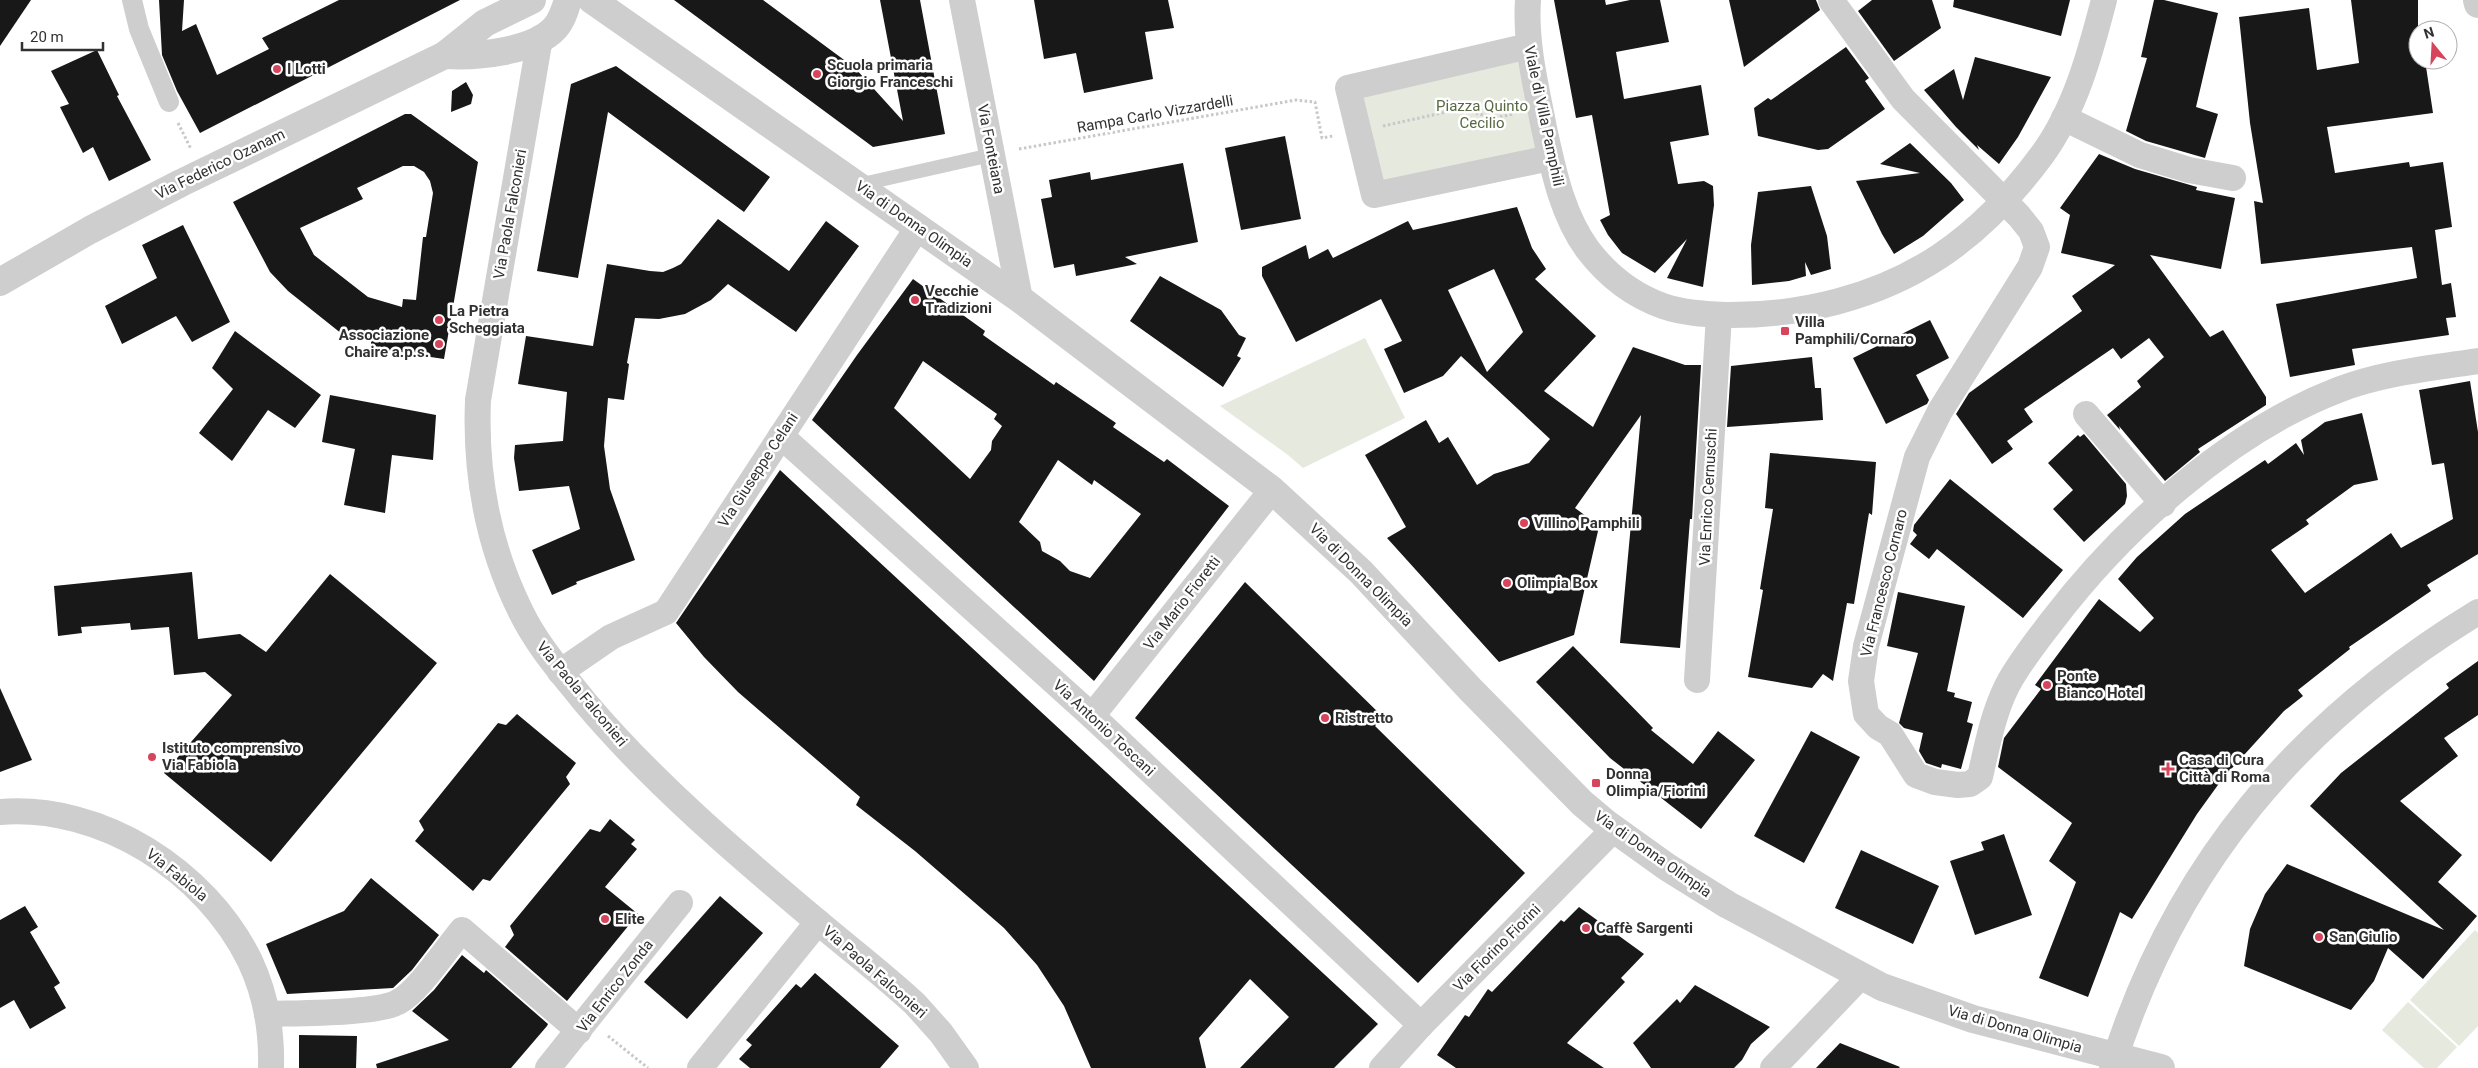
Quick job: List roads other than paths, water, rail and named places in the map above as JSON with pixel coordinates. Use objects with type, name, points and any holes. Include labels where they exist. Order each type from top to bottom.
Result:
[{"type":"street","points":[[132,0],[141,35],[169,102]]},
{"type":"street","points":[[445,55],[485,23],[532,0]]},
{"type":"street","points":[[445,55],[491,54],[540,38],[559,23],[568,0]]},
{"type":"street","name":"Via di Donna Olimpia","points":[[592,0],[1020,299],[1272,490],[1361,572],[1470,688],[1576,796],[1614,829],[1667,867],[1728,905],[1860,977],[1882,987],[1973,1019],[2114,1062],[2161,1068]]},
{"type":"street","name":"Via Fonteiana","points":[[962,0],[1020,299]]},
{"type":"street","name":"Viale di Villa Pamphili","points":[[1528,0],[1529,46],[1550,158],[1565,207],[1581,240],[1600,264],[1620,283],[1637,294],[1664,306],[1696,314],[1761,315],[1804,309],[1843,300],[1887,285],[1954,246],[2004,200],[2043,154],[2064,118],[2088,59],[2104,0]]},
{"type":"street","points":[[1831,0],[1903,99],[2004,200]]},
{"type":"street","points":[[2477,0],[2478,4]]},
{"type":"street","name":"Via Paola Falconieri","points":[[540,38],[478,400],[477,436],[486,510],[498,558],[521,613],[535,637],[560,672],[623,744],[677,798],[915,1004],[941,1033],[966,1068]]},
{"type":"street","points":[[1529,46],[1348,88],[1374,195],[1550,158]]},
{"type":"street","name":"Via Federico Ozanam","points":[[0,282],[90,230],[202,172],[445,55]]},
{"type":"street","points":[[2064,118],[2140,155],[2189,170],[2233,178]]},
{"type":"street","name":"Via Francesco Cornaro","points":[[2004,200],[2034,235],[2038,247],[2014,295],[1940,411],[1920,449],[1866,646],[1861,681],[1866,714],[1878,727],[1890,734],[1911,771],[1922,779],[1958,786],[1970,784],[1980,777],[1999,704],[2016,670],[2065,603],[2133,529],[2245,439],[2311,402],[2371,379],[2478,361]]},
{"type":"street","name":"Via Giuseppe Celani","points":[[560,672],[611,637],[666,612],[918,227]]},
{"type":"street","name":"Via Enrico Cernuschi","points":[[1697,680],[1719,314]]},
{"type":"street","points":[[2086,414],[2162,504]]},
{"type":"street","name":"Via Antonio Toscani","points":[[781,436],[1092,716],[1422,1025]]},
{"type":"street","name":"Via Mario Fioretti","points":[[1092,716],[1272,490]]},
{"type":"street","points":[[2114,1062],[2139,992],[2167,933],[2197,881],[2245,812],[2287,763],[2342,711],[2404,662],[2478,612]]},
{"type":"street","name":"Via Fabiola","points":[[0,812],[48,813],[79,820],[139,845],[184,877],[221,913],[238,938],[258,982],[267,1014],[271,1032],[271,1068]]},
{"type":"street","name":"Via Fiorino Fiorini","points":[[1388,1067],[1422,1025],[1614,829]]},
{"type":"street","name":"Via Enrico Zonda","points":[[548,1068],[680,902]]},
{"type":"street","points":[[700,1068],[818,922]]},
{"type":"street","points":[[267,1014],[372,1008],[398,1002],[409,994],[462,930],[584,1025]]},
{"type":"street","points":[[1773,1068],[1860,977]]},
{"type":"lane","points":[[858,185],[991,155]]},
{"type":"place","name":"I Lotti","points":[[277,69]]},
{"type":"place","name":"Scuola primaria Giorgio Franceschi","points":[[817,74]]},
{"type":"place","name":"Vecchie Tradizioni","points":[[915,300]]},
{"type":"place","name":"La Pietra Scheggiata","points":[[439,320]]},
{"type":"place","name":"Villa Pamphili/Cornaro","points":[[1785,331]]},
{"type":"place","name":"Associazione Chaire a.p.s.","points":[[439,344]]},
{"type":"place","name":"Villino Pamphili","points":[[1524,523]]},
{"type":"place","name":"Olimpia Box","points":[[1507,583]]},
{"type":"place","name":"Ponte Bianco Hotel","points":[[2047,685]]},
{"type":"place","name":"Ristretto","points":[[1325,718]]},
{"type":"place","name":"Istituto comprensivo Via Fabiola","points":[[152,757]]},
{"type":"place","name":"Casa di Cura Città di Roma","points":[[2168,769]]},
{"type":"place","name":"Donna Olimpia/Fiorini","points":[[1596,783]]},
{"type":"place","name":"Elite","points":[[605,919]]},
{"type":"place","name":"Caffè Sargenti","points":[[1586,928]]},
{"type":"place","name":"San Giulio","points":[[2319,937]]},
{"type":"park label","name":"Piazza Quinto Cecilio","points":[[1482,114]]}]
